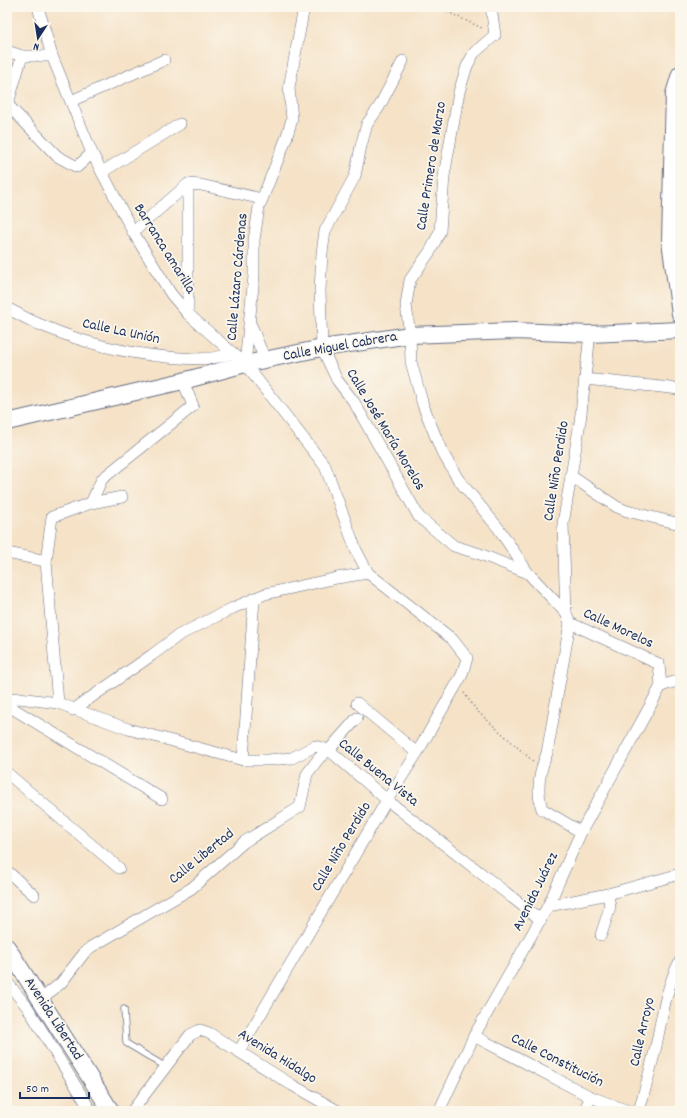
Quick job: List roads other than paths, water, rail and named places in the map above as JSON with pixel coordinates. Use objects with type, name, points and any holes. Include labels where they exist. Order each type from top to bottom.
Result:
[{"type":"street","name":"Barranca amarilla","points":[[37,7],[52,56],[92,153],[133,232],[171,294],[188,314],[245,364],[326,466],[356,550],[368,573]]},
{"type":"street","name":"Calle Lázaro Cárdenas","points":[[245,364],[254,276],[254,240],[259,207],[286,139],[292,119],[289,88],[304,7]]},
{"type":"street","name":"Calle Primero de Marzo","points":[[491,7],[495,34],[474,53],[467,66],[459,92],[444,176],[440,232],[431,250],[410,280],[406,304],[410,335],[411,362],[423,405],[441,450],[458,479],[499,529],[528,573]]},
{"type":"street","points":[[7,51],[22,56],[52,56]]},
{"type":"street","points":[[22,56],[8,106],[57,156],[77,167],[92,153]]},
{"type":"street","points":[[71,101],[164,60]]},
{"type":"street","name":"Calle José María Morelos","points":[[403,61],[367,124],[355,176],[325,231],[320,291],[322,348],[337,380],[354,402],[419,516],[454,546],[480,554],[528,573]]},
{"type":"street","points":[[680,74],[674,94],[670,242],[680,314]]},
{"type":"street","points":[[102,172],[180,124]]},
{"type":"street","points":[[133,232],[188,184],[201,185],[262,199]]},
{"type":"street","points":[[188,184],[188,314]]},
{"type":"street","name":"Calle La Unión","points":[[7,308],[45,327],[94,344],[146,355],[192,360],[223,357],[233,353]]},
{"type":"street","points":[[250,324],[265,360]]},
{"type":"street","name":"Calle Miguel Cabrera","points":[[7,422],[183,381],[245,364],[322,348],[410,335],[514,331],[590,334],[680,330]]},
{"type":"street","name":"Calle Niño Perdido","points":[[581,832],[542,809],[539,800],[541,768],[547,753],[568,618],[562,524],[580,422],[590,334]]},
{"type":"street","points":[[585,379],[680,389]]},
{"type":"street","points":[[91,503],[102,479],[193,406],[183,381]]},
{"type":"street","points":[[571,476],[617,507],[627,511],[680,524]]},
{"type":"street","points":[[58,703],[46,561],[52,517],[91,503],[122,498]]},
{"type":"street","points":[[7,554],[46,561]]},
{"type":"street","points":[[73,710],[179,635],[233,608],[265,594],[337,578],[368,573]]},
{"type":"street","name":"Calle Niño Perdido","points":[[239,1051],[387,800],[417,753],[462,675],[467,658],[452,639],[368,573]]},
{"type":"street","points":[[528,573],[568,618]]},
{"type":"street","points":[[243,760],[254,599]]},
{"type":"street","name":"Calle Morelos","points":[[568,618],[659,664],[661,686]]},
{"type":"street","points":[[661,686],[680,680]]},
{"type":"street","name":"Avenida Juárez","points":[[439,1111],[474,1036],[541,920],[581,832],[661,686]]},
{"type":"street","name":"Calle Buena Vista","points":[[7,699],[26,699],[58,703],[73,710],[128,729],[243,760],[292,758],[315,746],[329,750],[387,800],[541,920]]},
{"type":"street","points":[[357,703],[417,753]]},
{"type":"street","points":[[7,705],[162,799]]},
{"type":"street","name":"Calle Libertad","points":[[40,1000],[61,983],[85,952],[91,947],[192,888],[244,842],[300,807],[307,774],[319,758],[329,750],[357,718]]},
{"type":"street","points":[[7,773],[119,868]]},
{"type":"street","points":[[7,871],[34,895]]},
{"type":"street","points":[[548,906],[608,894],[680,874]]},
{"type":"street","points":[[601,935],[610,907],[608,894]]},
{"type":"street","name":"Avenida Libertad","points":[[7,948],[111,1111]]},
{"type":"street","name":"Calle Arroyo","points":[[639,1111],[652,1065],[666,998],[674,972],[680,961]]},
{"type":"street","points":[[7,982],[28,1008],[91,1111]]},
{"type":"street","name":"Avenida Hidalgo","points":[[167,1067],[190,1035],[200,1030],[209,1033],[292,1085],[338,1111]]},
{"type":"street","name":"Calle Constitución","points":[[474,1036],[591,1097],[628,1111]]},
{"type":"street","points":[[132,1111],[167,1067]]},
{"type":"street","points":[[584,1111],[591,1097]]},
{"type":"lane","points":[[124,1010],[126,1043],[167,1067]]}]
